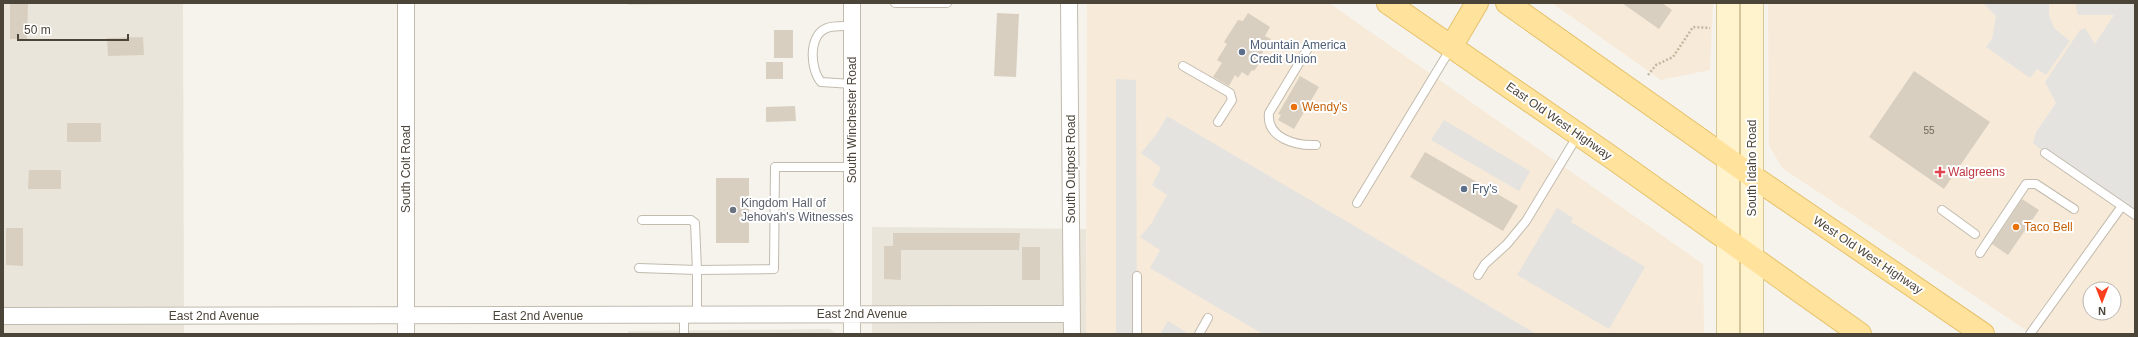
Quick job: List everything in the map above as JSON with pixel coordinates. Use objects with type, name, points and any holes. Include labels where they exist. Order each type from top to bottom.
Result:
[{"type":"main road","name":"East Old West Highway","points":[[1388,3],[1579,134],[1728,241]]},
{"type":"main road","points":[[1451,47],[1477,3]]},
{"type":"main road","points":[[1507,3],[1752,176]]},
{"type":"main road","name":"South Idaho Road","points":[[1728,3],[1728,334]]},
{"type":"main road","name":"South Idaho Road","points":[[1752,3],[1752,334]]},
{"type":"main road","name":"West Old West Highway","points":[[1752,176],[1983,334]]},
{"type":"main road","points":[[1728,241],[1860,334]]},
{"type":"street","name":"South Colt Road","points":[[406,3],[406,334]]},
{"type":"street","name":"South Winchester Road","points":[[852,3],[852,334]]},
{"type":"street","name":"South Outpost Road","points":[[1070,3],[1072,334]]},
{"type":"street","name":"East 2nd Avenue","points":[[3,316],[1072,314]]},
{"type":"lane","points":[[895,3],[947,3]]},
{"type":"lane","points":[[852,26],[826,28],[818,34],[814,53],[816,76],[822,82],[852,84]]},
{"type":"lane","points":[[1357,203],[1451,47]]},
{"type":"lane","points":[[1306,50],[1269,113],[1268,120],[1275,133],[1295,144],[1316,145]]},
{"type":"lane","points":[[1184,66],[1230,92],[1232,100],[1218,122]]},
{"type":"lane","points":[[1478,275],[1485,264],[1507,244],[1526,221],[1579,134]]},
{"type":"lane","points":[[2045,153],[2135,215]]},
{"type":"lane","points":[[639,268],[697,270],[774,269],[775,167],[852,167]]},
{"type":"lane","points":[[1980,253],[2026,184],[2036,184],[2074,209]]},
{"type":"lane","points":[[2030,334],[2122,206]]},
{"type":"lane","points":[[1942,210],[1975,234]]},
{"type":"lane","points":[[642,220],[691,220],[695,223],[697,270],[691,315],[684,334]]},
{"type":"lane","points":[[1137,276],[1137,334]]},
{"type":"lane","points":[[1199,334],[1208,318]]},
{"type":"path","points":[[1648,75],[1656,65],[1673,57],[1693,27],[1714,28]]},
{"type":"shaded area","points":[[3,3],[183,3],[184,334],[3,334]]},
{"type":"shaded area","points":[[628,3],[789,3],[628,5]]},
{"type":"shaded area","points":[[1087,3],[1329,3],[1703,264],[1704,334],[1086,334]]},
{"type":"shaded area","points":[[1552,3],[1713,3],[1710,70],[1661,80]]},
{"type":"shaded area","points":[[1768,3],[2135,3],[2135,334],[2032,334],[1782,168],[1769,145]]},
{"type":"shaded area","points":[[1983,3],[2049,3],[2049,15],[2054,28],[2070,41],[2046,75],[2037,69],[2030,78],[1986,47],[1992,39],[1996,16]]},
{"type":"shaded area","points":[[2075,3],[2135,3],[2135,215],[2045,153],[2033,143],[2036,132],[2056,103],[2045,82],[2080,30],[2085,28],[2095,44],[2114,15],[2078,15]]},
{"type":"shaded area","points":[[1116,79],[1136,80],[1137,334],[1116,334]]},
{"type":"shaded area","points":[[1167,116],[1536,334],[1263,334],[1150,268],[1160,250],[1140,237],[1151,224],[1167,195],[1152,185],[1161,168],[1141,153],[1158,132]]},
{"type":"shaded area","points":[[1444,120],[1530,171],[1519,191],[1431,140]]},
{"type":"shaded area","points":[[1557,208],[1573,218],[1571,222],[1645,267],[1609,329],[1517,275]]},
{"type":"shaded area","points":[[872,227],[1086,229],[1086,334],[628,334],[628,331],[830,329],[835,333],[872,333]]},
{"type":"shaded area","points":[[1168,321],[1186,332],[1184,334],[1160,334]]},
{"type":"building","points":[[1622,3],[1662,3],[1672,10],[1659,29]]},
{"type":"building","points":[[10,4],[28,4],[27,39],[10,39]]},
{"type":"building","points":[[997,13],[1019,14],[1016,77],[994,76]]},
{"type":"building","name":"Mountain America Credit Union","points":[[1248,13],[1270,27],[1265,36],[1271,39],[1258,60],[1261,61],[1254,71],[1252,70],[1248,76],[1242,72],[1238,78],[1235,75],[1229,86],[1213,77],[1222,63],[1217,60],[1227,44],[1224,42],[1238,20],[1243,21]]},
{"type":"building","points":[[774,30],[793,30],[793,58],[774,58]]},
{"type":"building","points":[[143,37],[144,55],[108,56],[107,38]]},
{"type":"building","points":[[766,62],[783,62],[783,79],[766,79]]},
{"type":"building","name":"Walgreens","points":[[1914,71],[1990,122],[1944,189],[1869,137]]},
{"type":"building","name":"Wendy's","points":[[1300,76],[1319,87],[1294,129],[1278,120],[1281,115],[1278,114]]},
{"type":"building","points":[[795,106],[796,121],[766,122],[766,107]]},
{"type":"building","points":[[67,123],[101,123],[101,142],[67,142]]},
{"type":"building","points":[[1425,152],[1518,206],[1503,231],[1410,177]]},
{"type":"building","points":[[29,170],[61,170],[61,189],[28,189]]},
{"type":"building","name":"Kingdom Hall of Jehovah's Witnesses","points":[[716,178],[749,178],[749,243],[716,243]]},
{"type":"building","points":[[2022,199],[2039,210],[2008,255],[1992,244]]},
{"type":"building","points":[[6,228],[23,228],[23,266],[6,265]]},
{"type":"building","points":[[893,233],[1020,233],[1019,250],[901,250],[901,280],[884,279],[884,246],[893,246]]},
{"type":"building","points":[[1022,247],[1040,247],[1040,280],[1022,280]]},
{"type":"place","name":"Mountain America Credit Union","points":[[1242,52]]},
{"type":"place","name":"Wendy's","points":[[1294,107]]},
{"type":"place","name":"Walgreens","points":[[1940,172]]},
{"type":"place","name":"Fry's","points":[[1464,189]]},
{"type":"place","name":"Kingdom Hall of Jehovah's Witnesses","points":[[733,210]]},
{"type":"place","name":"Taco Bell","points":[[2016,227]]}]
